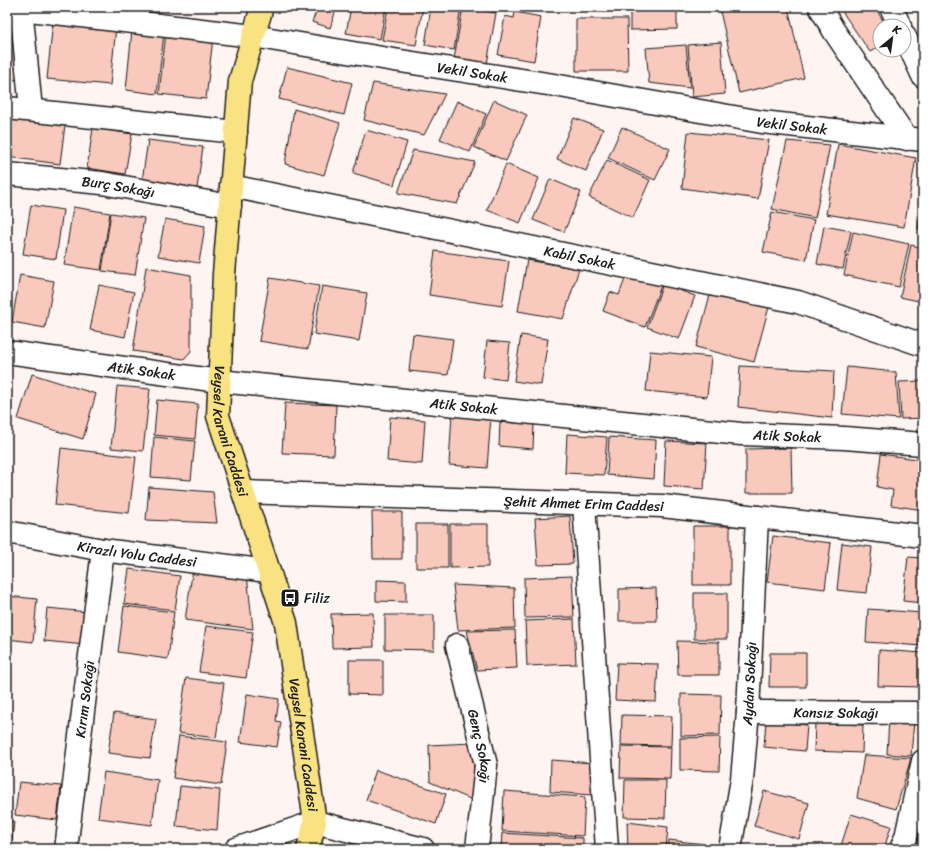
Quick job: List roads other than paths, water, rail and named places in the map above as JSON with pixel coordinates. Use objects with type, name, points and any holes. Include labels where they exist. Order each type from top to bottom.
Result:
[{"type":"main road","name":"Veysel Karani Caddesi","points":[[262,7],[240,81],[224,274],[218,416],[286,624],[316,822],[308,849]]},
{"type":"street","points":[[820,7],[834,32],[915,140]]},
{"type":"street","points":[[891,7],[896,18]]},
{"type":"street","name":"Vekil Sokak","points":[[21,8],[253,36],[554,85],[762,122],[915,140]]},
{"type":"street","points":[[21,8],[31,110]]},
{"type":"street","points":[[912,51],[922,71]]},
{"type":"street","points":[[7,108],[236,132]]},
{"type":"street","name":"Burç Sokağı","points":[[7,174],[230,196]]},
{"type":"street","name":"Kabil Sokak","points":[[230,196],[798,302],[923,344]]},
{"type":"street","name":"Atik Sokak","points":[[7,352],[220,381],[742,434],[844,438],[923,444]]},
{"type":"street","name":"Şehit Ahmet Erim Caddesi","points":[[243,492],[662,506],[923,536]]},
{"type":"street","points":[[584,504],[607,849]]},
{"type":"street","name":"Aydan Sokağı","points":[[730,849],[742,779],[748,712],[757,517]]},
{"type":"street","name":"Kirazlı Yolu Caddesi","points":[[7,532],[103,550],[268,571]]},
{"type":"street","name":"Kırım Sokağı","points":[[66,849],[103,550]]},
{"type":"street","name":"Genç Sokağı","points":[[457,645],[486,765],[477,849]]},
{"type":"street","name":"Kansız Sokağı","points":[[748,712],[923,713]]},
{"type":"street","points":[[901,849],[906,837],[923,761]]},
{"type":"street","points":[[236,849],[316,822],[423,849]]},
{"type":"place","name":"Filiz","points":[[290,598]]}]
